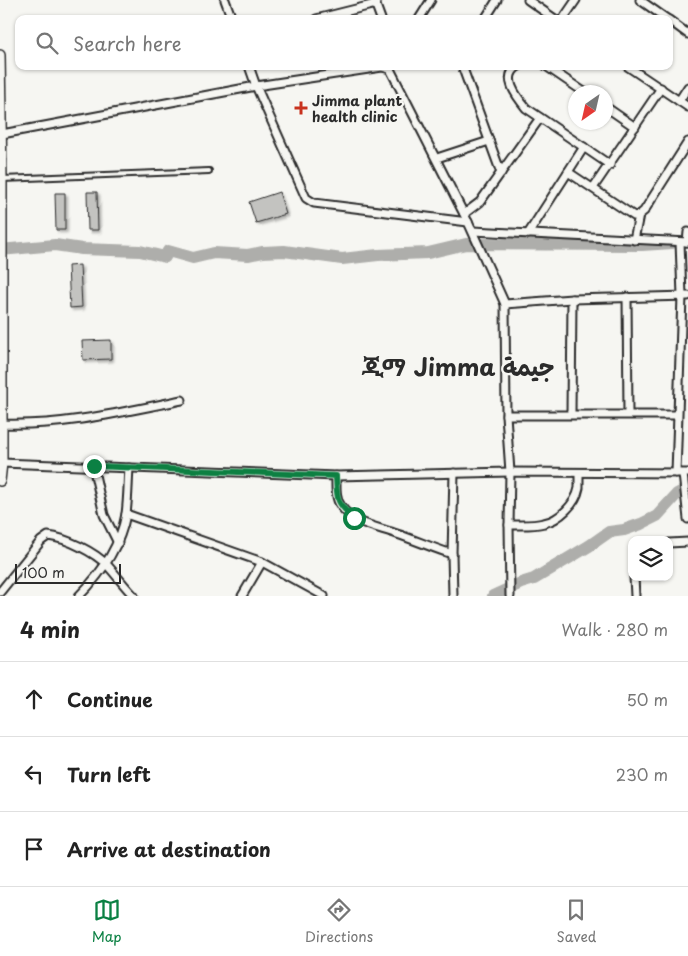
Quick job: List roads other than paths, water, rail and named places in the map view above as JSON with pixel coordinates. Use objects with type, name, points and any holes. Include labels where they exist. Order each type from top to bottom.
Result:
[{"type":"street","points":[[224,0],[230,15]]},
{"type":"street","points":[[422,15],[431,0]]},
{"type":"street","points":[[488,15],[497,0]]},
{"type":"street","points":[[528,0],[549,15]]},
{"type":"street","points":[[566,15],[576,0]]},
{"type":"street","points":[[640,0],[661,15]]},
{"type":"street","points":[[652,8],[657,0]]},
{"type":"street","points":[[330,15],[375,2],[380,15]]},
{"type":"street","points":[[673,24],[688,34]]},
{"type":"street","points":[[0,55],[2,134],[2,463],[0,477]]},
{"type":"street","points":[[250,70],[289,162],[306,198],[310,201],[320,204],[468,222]]},
{"type":"street","points":[[2,134],[256,86],[362,70]]},
{"type":"street","points":[[392,70],[473,231],[505,304],[506,415],[510,472],[510,594]]},
{"type":"street","points":[[463,70],[501,173]]},
{"type":"street","points":[[514,70],[511,73],[510,79],[512,87],[526,108],[610,165]]},
{"type":"street","points":[[552,70],[574,85]]},
{"type":"street","points":[[633,70],[688,107]]},
{"type":"street","points":[[679,100],[688,87]]},
{"type":"street","points":[[593,188],[660,88]]},
{"type":"street","points":[[613,112],[635,127]]},
{"type":"street","points":[[464,214],[480,202],[540,118]]},
{"type":"street","points":[[437,158],[489,141]]},
{"type":"street","points":[[568,172],[634,216],[639,215],[644,211],[688,142]]},
{"type":"street","points":[[528,234],[584,147]]},
{"type":"street","points":[[634,240],[639,215]]},
{"type":"street","points":[[473,231],[685,242]]},
{"type":"street","points":[[688,232],[685,242],[685,296],[678,415],[688,519]]},
{"type":"street","points":[[505,304],[572,299],[685,296]]},
{"type":"street","points":[[627,297],[628,414]]},
{"type":"street","points":[[571,414],[572,299]]},
{"type":"street","points":[[2,424],[30,425],[89,419],[182,400]]},
{"type":"street","points":[[506,415],[678,415]]},
{"type":"street","points":[[2,463],[336,476],[510,472],[683,474]]},
{"type":"street","points":[[94,466],[104,515],[118,543]]},
{"type":"street","points":[[79,596],[106,564],[118,543],[126,514],[129,468]]},
{"type":"street","points":[[509,525],[544,524],[560,516],[576,497],[579,488],[579,472]]},
{"type":"street","points":[[453,596],[454,473]]},
{"type":"street","points":[[336,476],[338,501],[342,508],[354,518],[373,527],[452,554]]},
{"type":"street","points":[[126,514],[262,562],[324,596]]},
{"type":"street","points":[[0,592],[41,541],[48,536],[60,537],[106,564],[134,596]]},
{"type":"street","points":[[673,543],[688,542]]},
{"type":"street","points":[[242,596],[262,562]]},
{"type":"street","points":[[634,581],[635,596]]},
{"type":"lane","points":[[2,180],[209,171]]},
{"type":"waterway","points":[[0,250],[55,245],[82,249],[140,251],[165,257],[168,251],[193,258],[214,253],[248,255],[284,251],[342,259],[428,253],[466,244],[642,245],[672,243]]},
{"type":"waterway","points":[[493,596],[534,579],[609,532],[624,530],[657,516],[677,494],[688,488]]},
{"type":"place","name":"Jimma plant health clinic","points":[[301,108]]},
{"type":"district","name":"ጂማ Jimma جيمة","points":[[458,366]]}]
